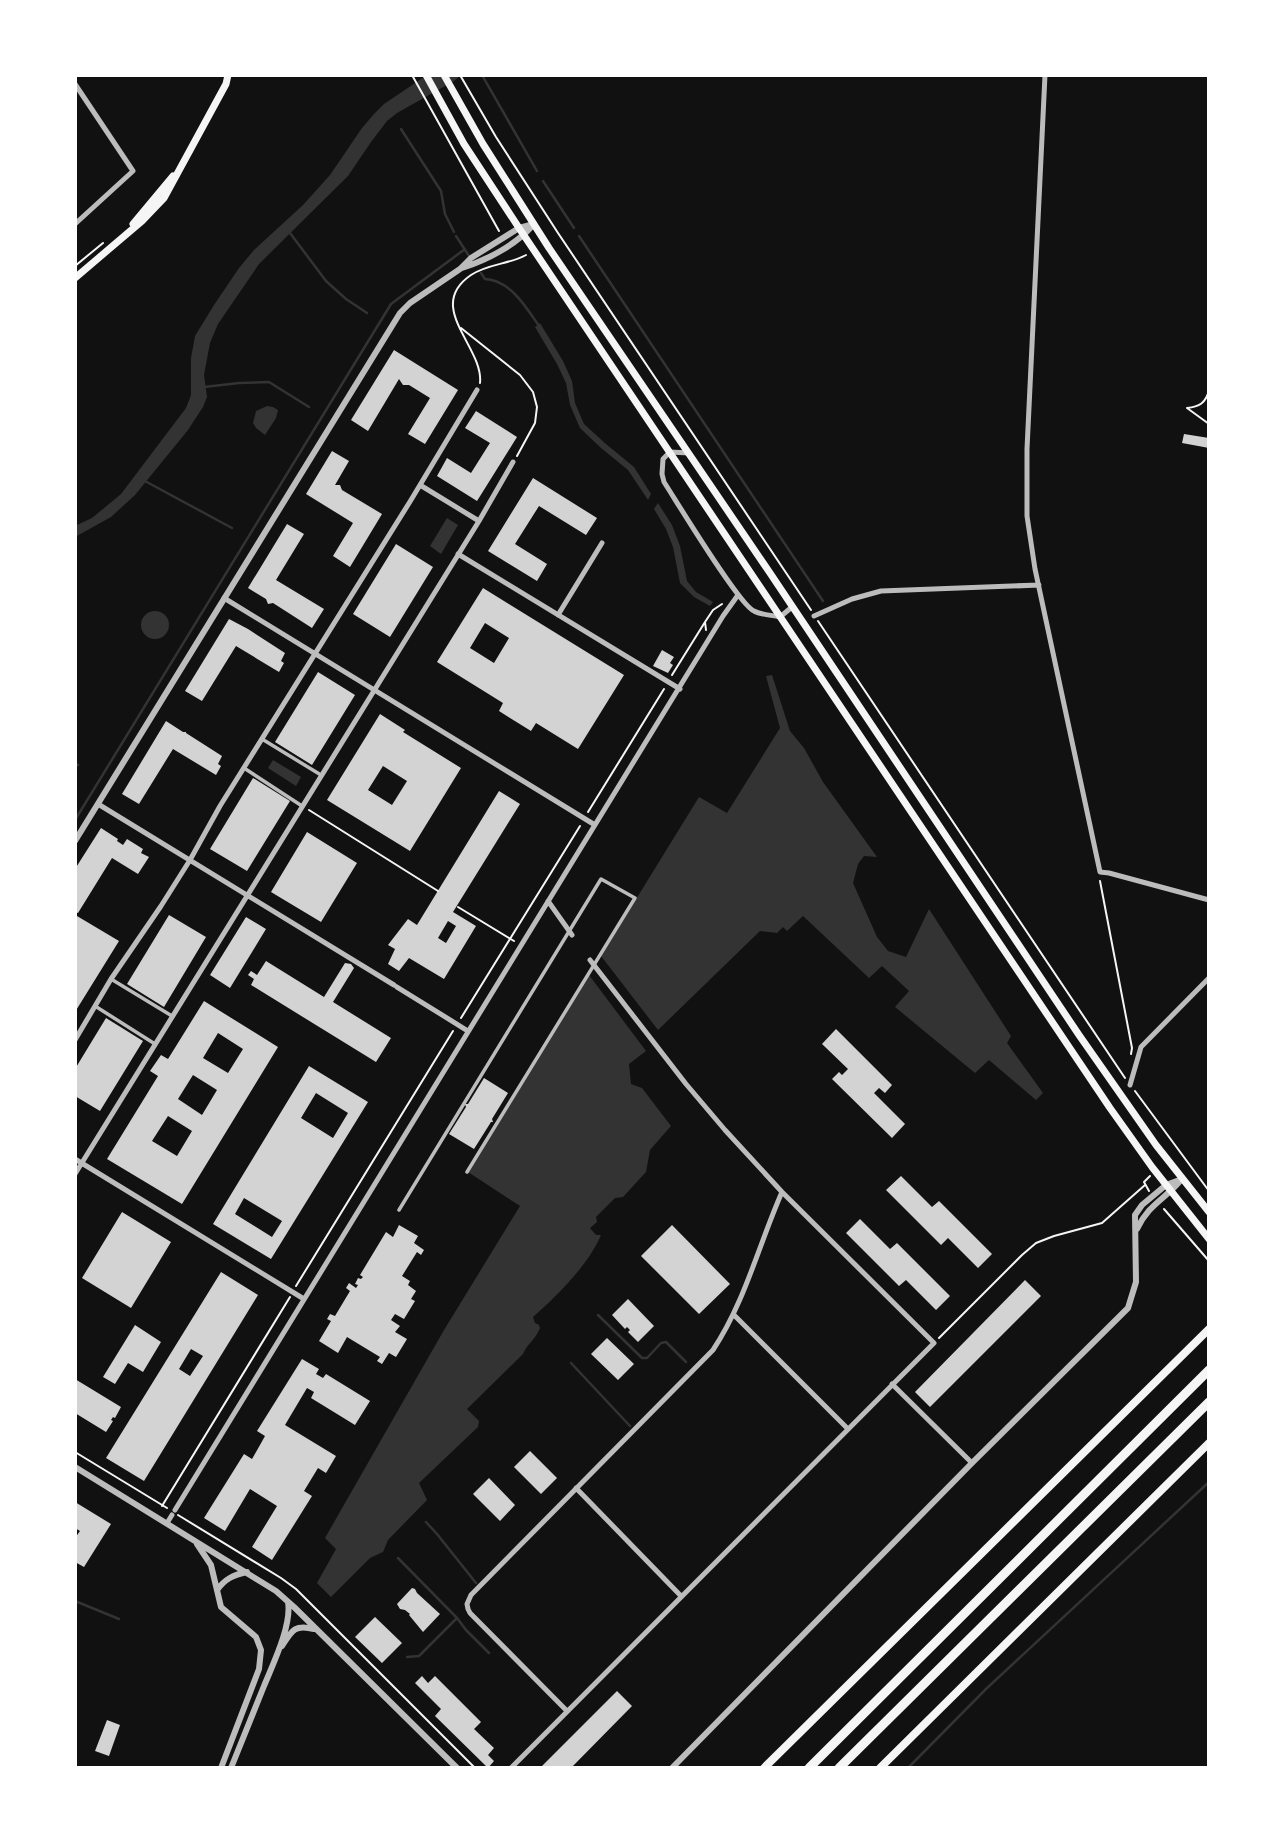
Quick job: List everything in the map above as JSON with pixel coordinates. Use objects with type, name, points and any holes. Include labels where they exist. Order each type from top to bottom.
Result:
[{"type":"highway","points":[[764,1768],[1209,1329]]},
{"type":"highway","points":[[809,1768],[1209,1370]]},
{"type":"highway","points":[[839,1768],[1209,1402]]},
{"type":"highway","points":[[880,1768],[1209,1443]]},
{"type":"main road","points":[[75,278],[142,222],[164,198],[226,84],[228,75]]},
{"type":"main road","points":[[426,75],[464,144],[524,236],[1102,1098],[1209,1239]]},
{"type":"main road","points":[[444,75],[534,224],[1079,1035],[1182,1180],[1209,1212]]},
{"type":"street","points":[[1045,75],[1027,449],[1027,516],[1039,585],[1101,872],[1209,900]]},
{"type":"street","points":[[75,84],[134,171],[75,223]]},
{"type":"street","points":[[75,841],[400,313],[471,258],[519,228],[534,224]]},
{"type":"street","points":[[460,269],[475,264],[524,236],[534,224]]},
{"type":"street","points":[[75,1040],[111,979],[190,860],[262,738],[477,390]]},
{"type":"street","points":[[689,453],[670,452],[663,459],[664,482],[738,595],[754,611],[780,617],[792,607]]},
{"type":"street","points":[[75,1174],[513,462]]},
{"type":"street","points":[[420,485],[479,521]]},
{"type":"street","points":[[558,615],[602,543]]},
{"type":"street","points":[[458,554],[680,689]]},
{"type":"street","points":[[814,615],[852,599],[881,591],[1039,585]]},
{"type":"street","points":[[167,1523],[738,595]]},
{"type":"street","points":[[224,598],[595,825]]},
{"type":"street","points":[[262,738],[321,775]]},
{"type":"street","points":[[244,768],[302,806]]},
{"type":"street","points":[[98,804],[468,1031]]},
{"type":"street","points":[[399,1210],[601,879],[635,898],[592,962],[467,1172]]},
{"type":"street","points":[[548,901],[570,933]]},
{"type":"street","points":[[511,1768],[934,1343],[782,1192],[716,1121],[592,962]]},
{"type":"street","points":[[1130,1085],[1141,1047],[1209,978]]},
{"type":"street","points":[[111,979],[172,1016]]},
{"type":"street","points":[[94,1006],[155,1044]]},
{"type":"street","points":[[75,1159],[304,1299]]},
{"type":"street","points":[[672,1768],[1128,1308],[1136,1282],[1135,1215],[1138,1209],[1166,1185],[1182,1180]]},
{"type":"street","points":[[1137,1230],[1151,1207],[1182,1180]]},
{"type":"street","points":[[567,1711],[470,1613],[467,1604],[471,1595],[713,1350],[734,1315],[782,1192]]},
{"type":"street","points":[[734,1315],[848,1428]]},
{"type":"street","points":[[892,1384],[972,1463]]},
{"type":"street","points":[[75,1467],[276,1591],[457,1768]]},
{"type":"street","points":[[576,1488],[681,1595]]},
{"type":"street","points":[[195,1540],[211,1565],[221,1607],[256,1637],[261,1650],[259,1669],[221,1768]]},
{"type":"street","points":[[217,1590],[228,1578],[247,1572]]},
{"type":"street","points":[[231,1768],[279,1650],[289,1612],[287,1600]]},
{"type":"street","points":[[279,1650],[294,1629],[303,1626],[317,1629]]},
{"type":"path","points":[[412,75],[504,238]]},
{"type":"path","points":[[460,75],[558,233],[1122,1073]]},
{"type":"path","points":[[75,266],[107,239]]},
{"type":"path","points":[[477,390],[480,382],[479,371],[454,317],[453,305],[456,292],[473,274],[517,258],[509,245]]},
{"type":"path","points":[[460,328],[523,378],[533,391],[537,407],[535,423],[513,462]]},
{"type":"path","points":[[1209,390],[1207,398],[1198,407],[1187,408],[1209,424]]},
{"type":"path","points":[[162,1506],[705,622]]},
{"type":"path","points":[[302,806],[438,891]]},
{"type":"path","points":[[1101,872],[1113,954],[1132,1048],[1131,1055]]},
{"type":"path","points":[[458,907],[521,945]]},
{"type":"path","points":[[1130,1085],[1209,1191]]},
{"type":"path","points":[[1148,1177],[1145,1179],[1145,1185],[1149,1191]]},
{"type":"path","points":[[934,1343],[1036,1243],[1102,1223],[1145,1185]]},
{"type":"path","points":[[1163,1208],[1209,1261]]},
{"type":"shaded area","points":[[427,75],[461,75],[387,121],[348,176],[259,264],[218,324],[210,343],[204,375],[207,397],[188,430],[135,495],[111,517],[75,537],[75,526],[92,518],[121,494],[186,408],[191,395],[191,358],[195,336],[239,268],[330,175],[374,114],[384,104]]},
{"type":"shaded area","points":[[540,323],[572,381],[575,403],[584,424],[634,467],[651,494],[648,500],[628,470],[580,428],[570,405],[566,383],[535,327]]},
{"type":"shaded area","points":[[267,406],[278,410],[265,435],[253,423],[256,411]]},
{"type":"shaded area","points":[[658,503],[672,525],[680,546],[687,581],[696,592],[713,602],[710,606],[694,597],[680,583],[673,547],[654,509]]},
{"type":"shaded area","points":[[447,518],[458,525],[441,554],[430,546]]},
{"type":"shaded area","points":[[155,611],[165,615],[169,625],[165,635],[155,639],[145,635],[141,625],[145,615]]},
{"type":"shaded area","points":[[772,675],[790,731],[877,857],[864,856],[858,864],[853,883],[877,937],[888,951],[906,957],[929,909],[1011,1036],[1007,1043],[1043,1093],[1036,1100],[989,1060],[975,1073],[895,1007],[909,991],[882,966],[869,978],[803,916],[787,931],[783,927],[777,933],[760,931],[658,1030],[601,956],[699,797],[727,813],[780,728],[766,676]]},
{"type":"shaded area","points":[[273,760],[301,777],[296,786],[268,768]]},
{"type":"shaded area","points":[[589,975],[646,1051],[629,1064],[631,1084],[642,1088],[671,1126],[650,1150],[646,1172],[623,1197],[615,1198],[596,1217],[597,1222],[590,1228],[596,1235],[601,1235],[596,1246],[572,1279],[533,1317],[540,1328],[523,1354],[467,1409],[479,1421],[478,1427],[419,1483],[427,1500],[388,1540],[383,1552],[370,1558],[331,1597],[317,1583],[336,1549],[325,1538],[444,1330],[520,1206],[468,1172]]},
{"type":"building","points":[[394,350],[458,390],[425,444],[408,434],[430,398],[409,385],[403,385],[399,379],[368,431],[351,420]]},
{"type":"building","points":[[476,411],[517,437],[477,501],[437,476],[447,458],[471,473],[490,443],[465,428]]},
{"type":"building","points":[[1184,434],[1209,438],[1209,448],[1182,443]]},
{"type":"building","points":[[332,451],[349,461],[335,485],[340,485],[342,490],[382,514],[350,567],[333,556],[353,523],[306,494]]},
{"type":"building","points":[[533,478],[597,518],[586,535],[539,506],[515,544],[547,564],[537,581],[488,551]]},
{"type":"building","points":[[287,524],[304,534],[276,580],[324,609],[312,628],[273,603],[268,604],[266,599],[248,588]]},
{"type":"building","points":[[396,544],[433,567],[390,637],[353,614]]},
{"type":"building","points":[[483,588],[624,675],[578,749],[536,723],[531,731],[499,711],[503,703],[437,662]],"holes":[[[485,623],[509,638],[494,663],[470,648]]]},
{"type":"building","points":[[229,619],[285,653],[281,661],[284,663],[279,672],[236,646],[202,701],[185,691]]},
{"type":"building","points":[[662,650],[674,657],[668,673],[653,666]]},
{"type":"building","points":[[318,672],[355,695],[312,765],[275,742]]},
{"type":"building","points":[[380,714],[405,730],[403,732],[461,768],[410,851],[327,800]],"holes":[[[383,766],[407,781],[392,805],[368,790]]]},
{"type":"building","points":[[166,721],[222,756],[218,764],[221,766],[216,775],[173,749],[139,804],[122,794]]},
{"type":"building","points":[[253,778],[290,801],[247,871],[210,849]]},
{"type":"building","points":[[499,791],[520,804],[453,912],[476,926],[444,979],[409,958],[399,971],[388,964],[395,949],[388,945],[408,919],[417,925]],"holes":[[[448,921],[456,926],[446,943],[438,938]]]},
{"type":"building","points":[[101,828],[123,845],[127,839],[143,849],[141,853],[149,857],[138,874],[112,858],[78,913],[75,912],[75,869]]},
{"type":"building","points":[[307,832],[357,863],[321,922],[271,892]]},
{"type":"building","points":[[169,915],[206,937],[164,1007],[127,984]]},
{"type":"building","points":[[77,916],[119,941],[75,1012],[75,919]]},
{"type":"building","points":[[246,917],[266,929],[230,988],[210,975]]},
{"type":"building","points":[[266,961],[324,997],[345,963],[351,964],[354,968],[333,1002],[391,1038],[376,1062],[251,985],[254,979],[248,975],[251,971],[257,975]]},
{"type":"building","points":[[204,1001],[278,1047],[182,1204],[107,1159],[158,1076],[150,1071],[161,1055],[168,1059]],"holes":[[[218,1033],[243,1049],[228,1073],[203,1058]],[[193,1075],[217,1090],[202,1115],[178,1099]],[[168,1116],[192,1131],[177,1156],[152,1141]]]},
{"type":"building","points":[[106,1018],[143,1041],[100,1111],[75,1096],[75,1069]]},
{"type":"building","points":[[836,1029],[892,1085],[885,1093],[879,1088],[874,1093],[905,1124],[892,1138],[832,1079],[839,1072],[842,1075],[848,1069],[822,1044]]},
{"type":"building","points":[[309,1066],[368,1102],[271,1259],[213,1224]],"holes":[[[316,1093],[348,1113],[333,1138],[301,1118]],[[244,1198],[282,1221],[272,1237],[235,1214]]]},
{"type":"building","points":[[484,1078],[508,1093],[492,1119],[493,1122],[474,1149],[449,1134],[466,1107],[465,1104],[468,1104]]},
{"type":"building","points":[[901,1176],[932,1207],[939,1201],[992,1254],[978,1268],[948,1238],[941,1245],[886,1190]]},
{"type":"building","points":[[122,1212],[171,1242],[131,1308],[82,1278]]},
{"type":"building","points":[[860,1219],[890,1249],[897,1243],[950,1296],[936,1310],[906,1280],[899,1286],[846,1233]]},
{"type":"building","points":[[399,1225],[418,1236],[414,1243],[424,1250],[421,1255],[417,1252],[402,1276],[410,1281],[408,1285],[416,1291],[411,1299],[415,1301],[404,1319],[395,1314],[391,1320],[400,1326],[395,1332],[407,1339],[396,1357],[389,1353],[382,1364],[377,1361],[380,1357],[347,1337],[338,1353],[319,1341],[331,1321],[327,1319],[330,1314],[335,1316],[350,1291],[346,1288],[349,1283],[356,1288],[358,1278],[363,1277],[360,1275],[386,1232],[393,1237]]},
{"type":"building","points":[[672,1225],[730,1284],[699,1314],[641,1256]]},
{"type":"building","points":[[221,1272],[258,1295],[144,1481],[106,1458]],"holes":[[[191,1349],[203,1356],[190,1376],[179,1369]]]},
{"type":"building","points":[[1025,1280],[1041,1296],[930,1407],[915,1392]]},
{"type":"building","points":[[628,1299],[654,1326],[638,1342],[628,1332],[630,1330],[627,1327],[625,1329],[612,1315]]},
{"type":"building","points":[[135,1325],[161,1342],[143,1372],[128,1363],[115,1384],[103,1377]]},
{"type":"building","points":[[607,1338],[634,1364],[618,1380],[591,1354]]},
{"type":"building","points":[[302,1359],[319,1369],[316,1374],[323,1378],[326,1374],[370,1401],[355,1425],[311,1398],[314,1392],[307,1388],[285,1425],[336,1456],[326,1473],[318,1468],[304,1491],[312,1496],[272,1560],[252,1547],[277,1506],[250,1489],[225,1531],[204,1518],[244,1454],[252,1459],[265,1436],[257,1431]]},
{"type":"building","points":[[75,1379],[121,1407],[106,1432],[75,1413]]},
{"type":"building","points":[[530,1451],[557,1478],[541,1494],[514,1467]]},
{"type":"building","points":[[489,1478],[515,1505],[500,1521],[473,1494]]},
{"type":"building","points":[[75,1502],[111,1524],[84,1567],[75,1562],[75,1538],[80,1531],[75,1528]]},
{"type":"building","points":[[412,1588],[440,1614],[423,1632],[410,1614],[400,1609],[397,1604]]},
{"type":"building","points":[[375,1617],[402,1643],[382,1663],[355,1637]]},
{"type":"building","points":[[422,1676],[428,1683],[435,1676],[481,1722],[474,1729],[494,1748],[488,1755],[494,1761],[488,1768],[435,1716],[441,1709],[415,1683]]},
{"type":"building","points":[[617,1691],[632,1706],[571,1768],[540,1768]]},
{"type":"building","points":[[107,1720],[120,1725],[109,1756],[95,1751]]},
{"type":"waterway","points":[[482,75],[537,171]]},
{"type":"waterway","points":[[401,129],[441,191],[445,214],[454,232]]},
{"type":"waterway","points":[[543,181],[574,228]]},
{"type":"waterway","points":[[290,233],[326,281],[367,313]]},
{"type":"waterway","points":[[456,236],[469,256]]},
{"type":"waterway","points":[[579,236],[823,601]]},
{"type":"waterway","points":[[75,820],[391,304],[465,249]]},
{"type":"waterway","points":[[481,273],[485,279],[510,289],[539,326]]},
{"type":"waterway","points":[[204,387],[269,382],[309,407]]},
{"type":"waterway","points":[[143,480],[232,528]]},
{"type":"waterway","points":[[598,1315],[642,1358],[647,1358],[661,1343],[666,1342],[686,1362]]},
{"type":"waterway","points":[[571,1363],[630,1426]]},
{"type":"waterway","points":[[908,1768],[986,1689],[1209,1482]]},
{"type":"waterway","points":[[426,1522],[476,1583]]},
{"type":"waterway","points":[[398,1558],[489,1653]]},
{"type":"waterway","points":[[75,1601],[119,1619]]},
{"type":"waterway","points":[[407,1657],[419,1656],[457,1618]]}]
